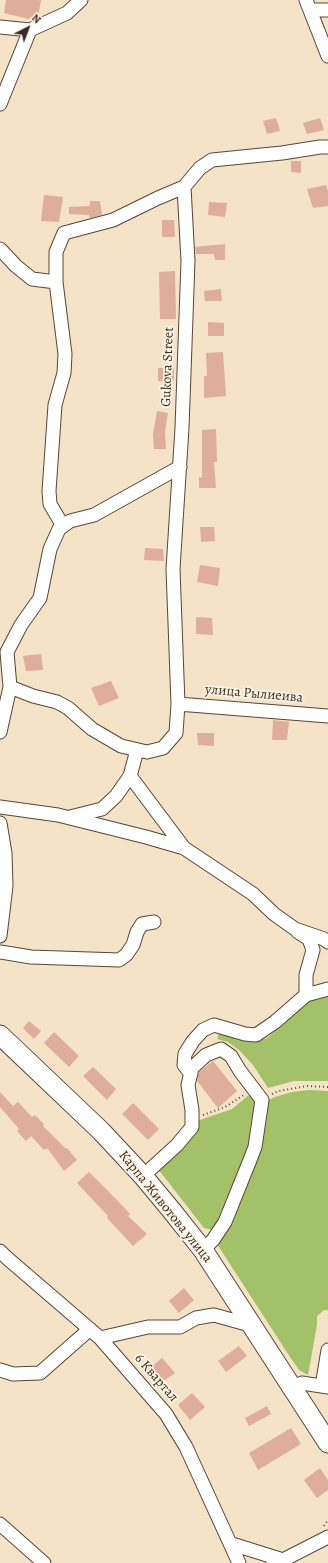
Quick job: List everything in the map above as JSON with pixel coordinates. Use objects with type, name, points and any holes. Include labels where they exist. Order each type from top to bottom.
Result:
[{"type":"main road","name":"Карпа Животова улица","points":[[0,1035],[101,1131],[143,1176],[203,1250],[291,1388],[328,1442]]},
{"type":"street","points":[[0,27],[30,30],[67,13],[81,0]]},
{"type":"street","points":[[308,5],[328,10]]},
{"type":"street","points":[[308,5],[328,56]]},
{"type":"street","points":[[0,104],[30,30]]},
{"type":"street","points":[[63,526],[50,504],[49,491],[55,405],[64,373],[65,354],[56,282],[56,252],[64,233],[112,220],[184,187],[200,168],[212,160],[328,147]]},
{"type":"street","name":"Gukova Street","points":[[10,687],[33,696],[56,702],[68,708],[92,729],[121,746],[147,752],[163,748],[176,733],[178,704],[174,569],[182,428],[188,261],[184,187]]},
{"type":"street","points":[[0,248],[16,266],[32,278],[56,282]]},
{"type":"street","points":[[0,732],[10,687],[7,652],[21,625],[40,598],[50,549],[58,529],[70,521],[94,515],[180,467]]},
{"type":"street","name":"улица Рылиеива","points":[[178,704],[328,716]]},
{"type":"street","points":[[68,818],[102,809],[116,796],[130,776],[137,750]]},
{"type":"street","points":[[130,776],[184,848]]},
{"type":"street","points":[[0,808],[68,818],[184,848],[253,894],[274,914],[309,939],[313,950],[306,975],[306,994]]},
{"type":"street","points":[[0,823],[5,853],[6,886],[0,936]]},
{"type":"street","points":[[0,952],[31,957],[119,960],[126,955],[142,924],[154,922]]},
{"type":"street","points":[[295,929],[324,939],[328,942]]},
{"type":"street","points":[[191,1074],[184,1065],[185,1054],[193,1041],[203,1030],[214,1025],[245,1034],[256,1035],[275,1022],[306,994],[328,989]]},
{"type":"street","points":[[143,1176],[177,1145],[192,1127],[188,1085],[192,1068],[206,1055],[221,1049],[231,1056],[240,1071],[262,1100],[255,1147],[225,1222],[213,1240],[203,1250]]},
{"type":"street","name":"6 Квартал","points":[[0,1251],[100,1338],[166,1414],[186,1447],[232,1544],[239,1563]]},
{"type":"street","points":[[100,1338],[148,1327],[180,1327],[196,1318],[214,1315],[250,1324]]},
{"type":"street","points":[[0,1370],[13,1374],[40,1373],[90,1329]]},
{"type":"street","points":[[291,1388],[302,1383],[325,1386],[328,1350]]},
{"type":"street","points":[[0,1524],[44,1563]]},
{"type":"street","points":[[232,1544],[280,1562],[328,1537]]},
{"type":"path","points":[[262,1100],[279,1091],[307,1086],[328,1087]]},
{"type":"path","points":[[192,1118],[210,1114],[225,1107],[253,1089]]},
{"type":"green space","points":[[328,995],[328,1081],[294,1081],[268,1088],[253,1065],[239,1050],[228,1042],[217,1039],[219,1033],[241,1040],[255,1042],[267,1038],[284,1024],[309,999]]},
{"type":"green space","points":[[309,1090],[328,1091],[328,1310],[324,1310],[317,1316],[317,1325],[308,1375],[299,1370],[217,1244],[265,1102],[275,1097],[292,1092]]},
{"type":"green space","points":[[250,1094],[258,1099],[251,1146],[226,1207],[213,1230],[204,1228],[158,1169],[197,1121],[232,1109]]},
{"type":"building","points":[[6,0],[41,0],[38,17],[32,20],[4,13]]},
{"type":"building","points":[[276,118],[280,131],[267,134],[263,121]]},
{"type":"building","points":[[320,118],[324,130],[307,134],[303,123]]},
{"type":"building","points":[[291,161],[301,161],[301,173],[291,172]]},
{"type":"building","points":[[326,185],[328,191],[328,206],[313,208],[307,189]]},
{"type":"building","points":[[44,195],[63,197],[59,222],[41,221]]},
{"type":"building","points":[[90,201],[100,201],[102,215],[90,218],[89,215],[69,214],[69,207],[90,206]]},
{"type":"building","points":[[209,202],[227,203],[225,217],[208,215]]},
{"type":"building","points":[[162,220],[174,220],[175,237],[162,237]]},
{"type":"building","points":[[225,244],[225,260],[215,260],[214,254],[196,254],[195,247]]},
{"type":"building","points":[[175,271],[176,319],[160,319],[159,272]]},
{"type":"building","points":[[221,289],[222,301],[205,301],[204,291]]},
{"type":"building","points":[[208,322],[224,323],[224,336],[208,336]]},
{"type":"building","points":[[223,352],[226,396],[204,398],[204,376],[207,376],[206,353]]},
{"type":"building","points":[[158,368],[174,368],[174,381],[158,381]]},
{"type":"building","points":[[157,411],[168,413],[165,431],[166,449],[154,449],[153,434]]},
{"type":"building","points":[[216,429],[217,462],[214,462],[216,488],[199,488],[199,477],[202,478],[202,430]]},
{"type":"building","points":[[200,527],[214,527],[215,541],[201,542]]},
{"type":"building","points":[[145,548],[163,549],[164,561],[144,560]]},
{"type":"building","points":[[200,565],[220,568],[218,586],[197,582]]},
{"type":"building","points":[[196,617],[212,618],[213,635],[196,634]]},
{"type":"building","points":[[41,654],[43,670],[26,671],[23,656]]},
{"type":"building","points":[[111,681],[119,698],[99,706],[91,688]]},
{"type":"building","points":[[273,720],[289,722],[287,740],[272,740]]},
{"type":"building","points":[[197,733],[214,733],[214,746],[198,745]]},
{"type":"building","points":[[29,1021],[41,1031],[34,1039],[23,1028]]},
{"type":"building","points":[[54,1032],[79,1056],[69,1067],[44,1043]]},
{"type":"building","points":[[213,1061],[237,1091],[218,1108],[197,1081],[199,1072]]},
{"type":"building","points":[[93,1067],[116,1089],[107,1100],[83,1076]]},
{"type":"building","points":[[0,1092],[13,1106],[18,1102],[32,1117],[35,1115],[44,1124],[43,1126],[66,1149],[67,1148],[77,1160],[64,1171],[47,1148],[44,1150],[31,1136],[26,1141],[17,1131],[19,1129],[0,1107]]},
{"type":"building","points":[[133,1103],[159,1129],[148,1140],[122,1114]]},
{"type":"building","points":[[89,1172],[130,1214],[128,1216],[147,1234],[133,1246],[107,1218],[108,1216],[77,1183]]},
{"type":"building","points":[[184,1288],[194,1300],[179,1313],[169,1301]]},
{"type":"building","points":[[239,1346],[247,1356],[226,1372],[218,1361]]},
{"type":"building","points":[[162,1358],[175,1373],[159,1384],[147,1370]]},
{"type":"building","points":[[192,1393],[205,1407],[190,1420],[178,1405]]},
{"type":"building","points":[[267,1406],[271,1414],[249,1426],[245,1418]]},
{"type":"building","points":[[291,1428],[301,1444],[258,1470],[249,1453]]},
{"type":"building","points":[[320,1468],[328,1480],[328,1490],[317,1498],[304,1480]]}]
